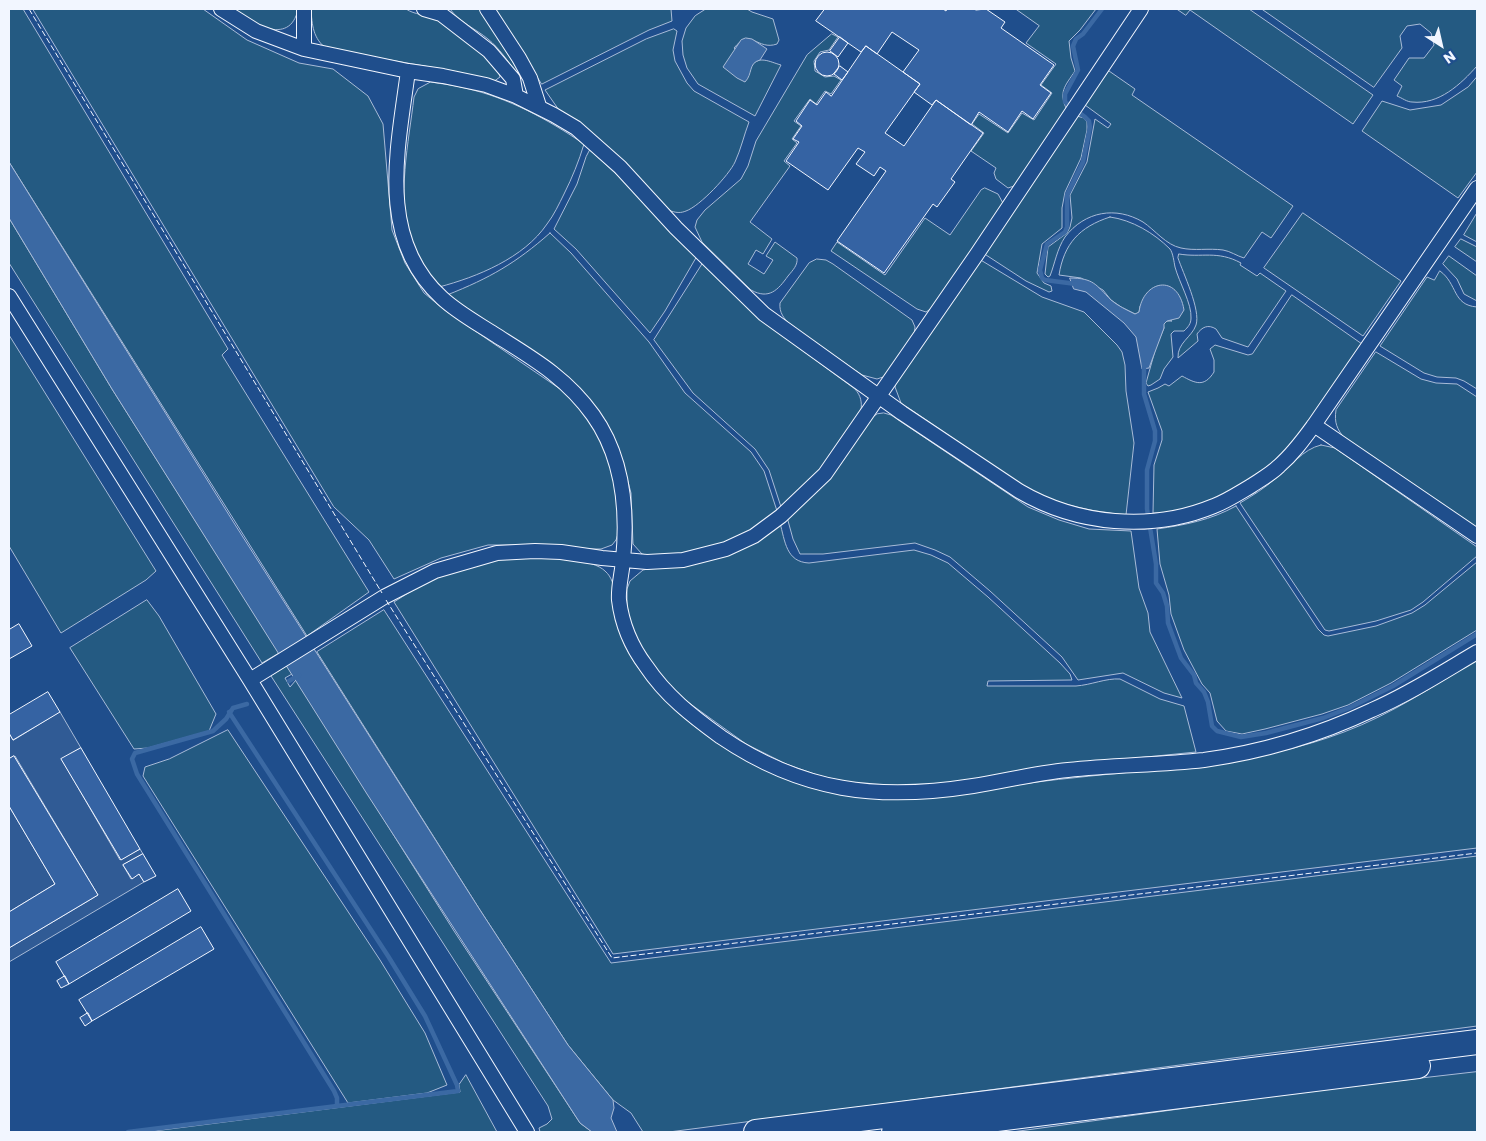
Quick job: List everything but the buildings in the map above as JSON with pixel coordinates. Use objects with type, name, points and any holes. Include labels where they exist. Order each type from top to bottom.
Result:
[{"type":"highway","points":[[756,1132],[1477,1042]]},
{"type":"highway","points":[[894,1132],[1477,1058]]},
{"type":"street","points":[[221,9],[256,31],[304,49],[486,85],[538,106],[576,128],[620,167],[676,228],[764,314],[877,396],[1035,500],[1066,513],[1112,521],[1157,520],[1196,513],[1216,506],[1278,467],[1297,449],[1477,188]]},
{"type":"street","points":[[304,9],[304,49]]},
{"type":"street","points":[[424,9],[445,14],[501,63],[513,79],[516,96]]},
{"type":"street","points":[[488,9],[530,78],[538,106]]},
{"type":"street","points":[[250,680],[384,596],[434,571],[497,553],[535,551],[561,552],[647,562],[683,560],[726,549],[754,536],[788,510],[825,474],[877,396],[972,262],[1141,9]]},
{"type":"street","points":[[408,71],[394,178],[399,225],[407,249],[421,274],[439,295],[472,320],[538,361],[560,378],[575,392],[594,416],[609,444],[621,483],[624,528],[619,596],[626,632],[637,654],[673,700],[732,744],[761,760],[814,782],[864,792],[945,790],[1067,770],[1204,760],[1272,747],[1302,739],[1373,710],[1477,652]]},
{"type":"street","points":[[9,296],[250,680],[527,1132]]},
{"type":"street","points":[[1314,425],[1477,536]]},
{"type":"shaded area","points":[[9,9],[23,9],[228,349],[222,355],[369,592],[307,636],[9,162]]},
{"type":"shaded area","points":[[33,9],[203,9],[247,40],[299,63],[333,69],[368,96],[383,124],[392,230],[405,263],[424,293],[446,311],[566,393],[588,419],[603,444],[616,479],[620,528],[612,545],[601,549],[582,549],[530,545],[488,545],[441,558],[394,579],[369,540],[334,507]]},
{"type":"shaded area","points":[[230,9],[298,9],[294,21],[287,27],[278,30],[258,25]]},
{"type":"shaded area","points":[[311,9],[406,9],[431,17],[472,44],[491,62],[500,77],[493,82],[453,71],[327,49],[316,36]]},
{"type":"shaded area","points":[[450,9],[480,9],[519,72],[516,73],[492,43],[458,18]]},
{"type":"shaded area","points":[[495,9],[671,9],[672,21],[649,30],[542,84]]},
{"type":"shaded area","points":[[706,9],[747,9],[773,19],[779,40],[777,44],[764,45],[750,39],[740,42],[734,48],[751,66],[761,60],[781,65],[755,116],[698,84],[687,68],[683,55],[682,41],[686,28],[695,16]]},
{"type":"shaded area","points":[[1016,9],[1096,9],[1069,41],[1075,71],[1064,89],[1063,98],[1067,110],[1014,186],[1008,188],[996,179],[994,173],[996,168],[971,151],[984,133],[972,124],[979,114],[1008,133],[1022,113],[1034,120],[1052,93],[1041,85],[1056,64],[1026,43],[1039,26]]},
{"type":"shaded area","points":[[1177,9],[1249,9],[1373,95],[1353,124],[1190,10],[1186,15]]},
{"type":"shaded area","points":[[1262,9],[1477,9],[1477,66],[1457,86],[1440,97],[1422,102],[1408,101],[1397,96],[1402,86],[1394,80],[1409,58],[1424,58],[1434,45],[1431,33],[1420,24],[1407,26],[1400,36],[1402,48],[1374,87]]},
{"type":"shaded area","points":[[674,29],[677,31],[673,50],[675,61],[687,83],[694,91],[749,122],[732,168],[714,190],[699,203],[686,211],[679,212],[671,211],[604,143],[581,125],[561,113],[545,90],[646,39]]},
{"type":"shaded area","points":[[832,34],[838,37],[829,50],[820,52],[814,61],[815,71],[825,77],[834,76],[841,80],[831,94],[825,91],[816,104],[810,99],[794,121],[801,126],[792,139],[797,143],[784,161],[790,166],[750,222],[772,239],[763,254],[756,250],[748,264],[764,274],[773,260],[766,256],[775,242],[797,258],[797,263],[777,289],[768,294],[757,293],[751,290],[702,242],[695,227],[697,220],[705,210],[741,179],[748,166],[756,141],[807,55]]},
{"type":"shaded area","points":[[746,38],[752,39],[767,49],[760,60],[756,61],[752,66],[745,82],[723,67],[741,40]]},
{"type":"shaded area","points":[[1109,71],[1135,89],[1132,95],[1293,206],[1271,238],[1262,232],[1244,258],[1223,250],[1181,248],[1166,241],[1143,222],[1133,217],[1112,213],[1101,214],[1082,221],[1073,228],[1062,242],[1050,276],[1048,277],[1045,274],[1048,247],[1067,233],[1070,227],[1072,218],[1070,195],[1087,162],[1095,119],[1108,128],[1111,124],[1085,105]]},
{"type":"shaded area","points":[[1477,77],[1477,172],[1458,198],[1362,131],[1382,101],[1410,110],[1441,105],[1468,87]]},
{"type":"shaded area","points":[[431,82],[457,86],[497,97],[542,118],[584,144],[573,176],[550,221],[526,247],[484,272],[439,287],[423,266],[413,248],[404,207],[405,170],[414,97],[418,89]]},
{"type":"shaded area","points":[[1077,116],[1084,118],[1087,122],[1081,158],[1065,192],[1062,208],[1062,228],[1042,244],[1037,273],[1044,283],[1051,286],[1052,291],[1049,292],[1026,281],[983,253]]},
{"type":"shaded area","points":[[590,150],[697,256],[650,333],[576,249],[554,229],[577,184]]},
{"type":"shaded area","points":[[9,162],[234,523],[480,910],[568,1045],[613,1100],[614,1108],[611,1118],[617,1132],[592,1132],[580,1123],[367,794],[112,389],[9,218]]},
{"type":"shaded area","points":[[985,188],[998,194],[1004,205],[935,306],[926,312],[917,309],[831,251],[837,242],[885,275],[925,218],[950,235],[981,190]]},
{"type":"shaded area","points":[[1303,213],[1401,281],[1363,336],[1264,268]]},
{"type":"shaded area","points":[[1477,213],[1477,242],[1464,235]]},
{"type":"shaded area","points":[[1110,217],[1142,228],[1170,249],[1191,312],[1189,325],[1184,331],[1174,331],[1171,334],[1173,357],[1164,369],[1160,379],[1148,386],[1146,383],[1156,347],[1164,328],[1163,324],[1167,321],[1172,321],[1140,306],[1139,313],[1135,314],[1111,300],[1103,290],[1081,278],[1059,275],[1065,254],[1075,238],[1090,226]]},
{"type":"shaded area","points":[[9,218],[112,389],[279,653],[262,663],[9,263]]},
{"type":"shaded area","points":[[550,233],[571,253],[649,342],[685,393],[751,452],[764,471],[778,514],[753,533],[682,556],[651,556],[642,554],[633,544],[631,493],[623,463],[608,428],[581,390],[560,370],[447,295],[502,269],[526,253]]},
{"type":"shaded area","points":[[1461,239],[1477,247],[1477,262],[1455,247]]},
{"type":"shaded area","points":[[1179,254],[1217,255],[1232,259],[1241,263],[1240,265],[1257,276],[1260,273],[1286,291],[1248,347],[1222,338],[1216,329],[1208,327],[1203,328],[1197,334],[1198,341],[1178,358],[1180,348],[1194,329],[1197,318],[1194,301],[1178,258]]},
{"type":"shaded area","points":[[1449,256],[1477,276],[1477,301],[1464,294],[1457,279],[1443,264]]},
{"type":"shaded area","points":[[817,259],[826,260],[833,264],[912,320],[915,327],[914,336],[886,376],[877,379],[862,375],[790,325],[782,315],[780,303],[809,263]]},
{"type":"shaded area","points":[[979,259],[1042,297],[1084,312],[1122,352],[1134,443],[1126,515],[1077,507],[1031,491],[901,403],[895,387],[897,378]]},
{"type":"shaded area","points":[[703,263],[761,320],[855,389],[860,397],[861,411],[823,468],[782,510],[769,470],[755,449],[693,393],[654,340]]},
{"type":"shaded area","points":[[1440,271],[1446,276],[1463,302],[1477,307],[1477,389],[1456,378],[1437,377],[1424,373],[1380,346],[1427,277],[1434,280]]},
{"type":"shaded area","points":[[1070,278],[1084,279],[1094,283],[1114,302],[1135,314],[1139,312],[1142,301],[1153,288],[1161,285],[1175,290],[1181,298],[1184,310],[1179,318],[1167,321],[1164,324],[1149,368],[1142,369],[1136,337],[1124,323],[1086,292],[1074,289]]},
{"type":"shaded area","points":[[1292,295],[1362,344],[1293,444],[1276,462],[1252,479],[1214,500],[1177,512],[1153,513],[1154,465],[1162,440],[1162,431],[1148,392],[1165,384],[1169,386],[1182,376],[1199,383],[1207,380],[1214,372],[1214,360],[1210,349],[1215,345],[1248,355],[1252,354]]},
{"type":"shaded area","points":[[9,335],[156,571],[146,580],[61,633],[9,546]]},
{"type":"shaded area","points":[[1376,352],[1421,379],[1436,383],[1457,384],[1477,397],[1477,529],[1345,439],[1340,432],[1335,419],[1336,410]]},
{"type":"shaded area","points":[[877,414],[891,415],[1028,507],[1059,520],[1089,529],[1131,531],[1139,588],[1148,613],[1150,632],[1182,698],[1164,693],[1123,673],[1078,680],[1062,657],[990,591],[950,557],[935,550],[915,543],[823,554],[800,554],[793,539],[787,517],[868,420]]},
{"type":"shaded area","points":[[1321,445],[1335,448],[1477,547],[1477,556],[1411,610],[1376,621],[1329,631],[1325,630],[1240,503],[1267,485],[1308,450]]},
{"type":"shaded area","points":[[1236,506],[1318,629],[1324,635],[1328,636],[1376,626],[1412,613],[1425,605],[1477,562],[1477,630],[1391,683],[1348,705],[1322,714],[1242,734],[1226,731],[1217,721],[1210,693],[1202,684],[1184,650],[1171,614],[1169,595],[1160,564],[1157,529],[1198,521]]},
{"type":"shaded area","points":[[780,523],[785,543],[791,555],[801,562],[809,563],[914,550],[948,563],[1060,663],[1070,674],[1072,680],[988,681],[987,686],[1076,686],[1120,679],[1160,699],[1184,706],[1196,752],[1106,761],[943,785],[865,786],[820,776],[786,764],[746,744],[678,695],[661,678],[640,646],[631,626],[627,606],[627,589],[630,581],[643,570]]},
{"type":"shaded area","points":[[537,555],[583,561],[605,571],[614,588],[619,630],[632,659],[664,699],[697,728],[732,752],[770,771],[809,786],[849,796],[910,797],[937,795],[1045,781],[1210,764],[1278,752],[1311,743],[1362,725],[1412,699],[1477,659],[1477,848],[613,954],[394,602],[436,578],[500,558]]},
{"type":"shaded area","points":[[147,600],[159,616],[216,714],[209,731],[148,748],[134,749],[70,648]]},
{"type":"shaded area","points":[[384,610],[611,963],[1477,856],[1477,1026],[669,1132],[643,1132],[631,1113],[613,1100],[568,1045],[317,652]]},
{"type":"shaded area","points":[[287,666],[292,674],[285,678],[290,687],[296,680],[454,931],[580,1123],[592,1132],[540,1132],[539,1128],[552,1119],[548,1106],[271,676]]},
{"type":"shaded area","points":[[60,712],[81,748],[62,760],[120,860],[140,849],[143,854],[123,865],[131,879],[139,874],[144,882],[9,962],[9,948],[98,895],[15,756],[9,759],[9,733],[13,740]]},
{"type":"shaded area","points":[[228,730],[380,960],[425,1033],[447,1085],[427,1093],[348,1103],[143,776],[145,767],[169,759]]},
{"type":"shaded area","points":[[9,806],[55,884],[9,912]]},
{"type":"shaded area","points":[[1477,1072],[1477,1132],[1012,1132],[1317,1090]]},
{"type":"shaded area","points":[[466,1075],[497,1132],[146,1132],[460,1092],[459,1085]]},
{"type":"waterway","points":[[1076,284],[1045,280],[1042,278],[1040,270],[1047,244],[1065,232],[1067,227],[1067,195],[1083,162],[1090,127],[1089,121],[1065,102],[1065,94],[1078,70],[1073,46],[1076,39],[1083,34],[1102,9]]},
{"type":"waterway","points":[[1144,364],[1144,394],[1155,431],[1155,441],[1147,470],[1147,509],[1156,564],[1156,583],[1163,593],[1167,606],[1168,623],[1181,658],[1194,675],[1196,683],[1204,692],[1208,702],[1212,726],[1217,731],[1241,737],[1266,733],[1323,718],[1349,708],[1393,686],[1477,634]]},
{"type":"waterway","points":[[289,681],[299,675]]},
{"type":"waterway","points":[[128,1132],[337,1106],[337,1098],[334,1091],[137,774],[132,759],[135,753],[213,731],[226,719],[233,708],[247,704]]},
{"type":"waterway","points":[[229,712],[425,1016],[457,1085],[458,1091],[337,1106]]},
{"type":"fence","points":[[29,9],[382,593]]},
{"type":"fence","points":[[386,600],[612,958],[1477,853]]}]
